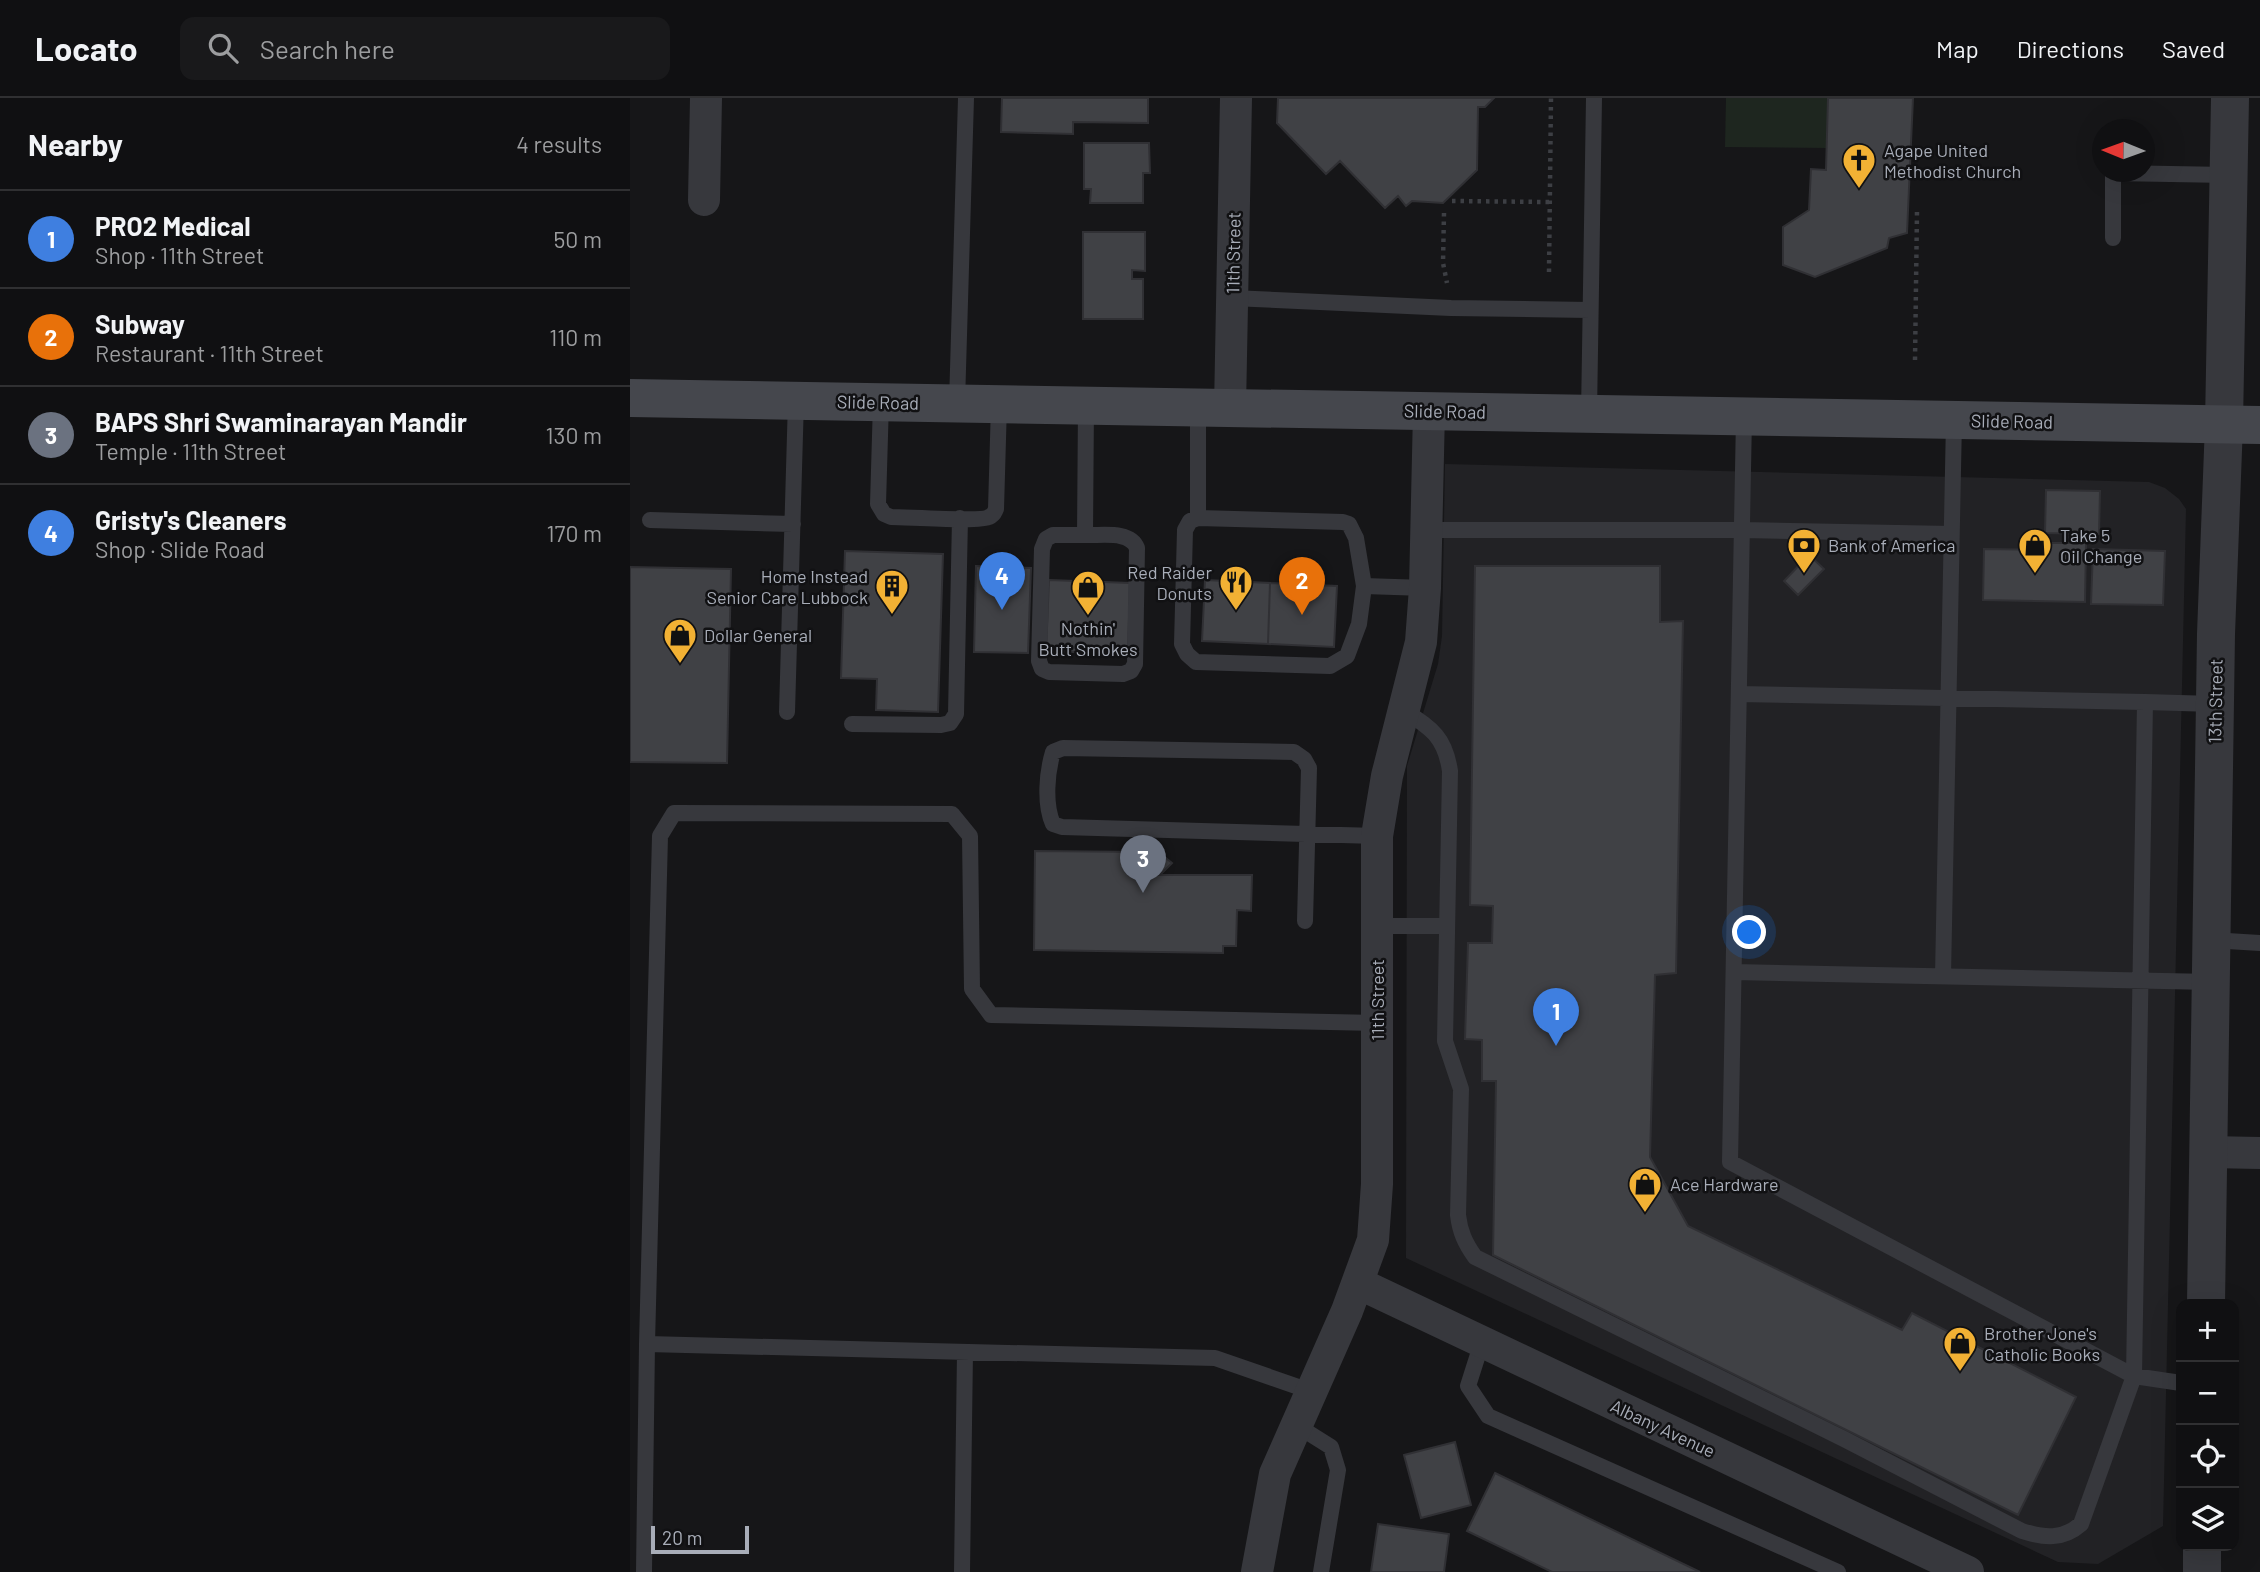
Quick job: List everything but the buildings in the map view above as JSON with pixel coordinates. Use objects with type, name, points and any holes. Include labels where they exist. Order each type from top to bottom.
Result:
[{"type":"main road","name":"Slide Road","points":[[630,398],[2242,425]]},
{"type":"street","points":[[704,200],[706,98]]},
{"type":"street","name":"11th Street","points":[[1214,408],[1232,298],[1236,98]]},
{"type":"street","name":"13th Street","points":[[2206,1299],[2214,704],[2242,425],[2228,174],[2230,98]]},
{"type":"street","name":"11th Street","points":[[1256,1572],[1275,1474],[1358,1283],[1373,1240],[1377,1184],[1377,836],[1387,776],[1421,642],[1426,588],[1429,411]]},
{"type":"street","points":[[2208,1152],[2260,1153]]},
{"type":"street","name":"Albany Avenue","points":[[1358,1283],[1930,1564],[1966,1571]]},
{"type":"street","points":[[2202,1551],[2202,1572]]},
{"type":"lane","points":[[957,403],[967,98]]},
{"type":"lane","points":[[1589,414],[1594,98]]},
{"type":"lane","points":[[2155,173],[2228,174]]},
{"type":"lane","points":[[2113,182],[2113,238]]},
{"type":"lane","points":[[1232,298],[1451,308],[1590,310]]},
{"type":"lane","points":[[787,712],[796,400]]},
{"type":"lane","points":[[881,402],[878,504],[884,514],[891,517],[986,519],[993,516],[996,509],[999,404]]},
{"type":"lane","points":[[1085,535],[1086,405]]},
{"type":"lane","points":[[1198,518],[1214,408]]},
{"type":"lane","points":[[1744,416],[1730,1162],[2134,1376],[2176,1382]]},
{"type":"lane","points":[[1943,976],[1954,420]]},
{"type":"lane","points":[[852,724],[941,725],[950,723],[956,714],[960,518]]},
{"type":"lane","points":[[1198,518],[1349,524],[1356,538],[1363,586],[1359,624],[1347,656],[1330,666],[1196,662],[1186,654],[1182,645],[1185,530],[1191,521],[1198,518]]},
{"type":"lane","points":[[650,520],[793,524]]},
{"type":"lane","points":[[1427,530],[1742,530],[1951,534]]},
{"type":"lane","points":[[1053,535],[1085,535],[1127,537],[1135,542],[1137,548],[1135,664],[1131,671],[1123,674],[1049,672],[1042,669],[1039,661],[1042,549],[1046,539],[1053,535]]},
{"type":"lane","points":[[1363,586],[1426,588]]},
{"type":"lane","points":[[1739,694],[2214,704]]},
{"type":"lane","points":[[1405,711],[1432,729],[1440,739],[1447,754],[1450,771],[1444,1041],[1461,1089],[1458,1215],[1460,1231],[1475,1257],[1844,1439],[2022,1531],[2052,1538],[2073,1531],[2081,1524],[2134,1376],[2145,702]]},
{"type":"lane","points":[[1305,920],[1307,834],[1309,768],[1304,759],[1294,752],[1063,748],[1053,752],[1049,766],[1049,816],[1053,824],[1062,827],[1307,834],[1377,836]]},
{"type":"lane","points":[[644,1572],[660,836],[674,813],[953,814],[970,836],[972,989],[991,1015],[1377,1023]]},
{"type":"lane","points":[[1378,926],[1447,926]]},
{"type":"lane","points":[[2211,940],[2260,943]]},
{"type":"lane","points":[[1734,972],[2211,982]]},
{"type":"lane","points":[[1482,1342],[1468,1386],[1488,1416],[1838,1572]]},
{"type":"lane","points":[[647,1345],[1215,1358],[1310,1391]]},
{"type":"lane","points":[[962,1572],[965,1352]]},
{"type":"lane","points":[[1296,1425],[1331,1447],[1338,1470],[1321,1572]]},
{"type":"path","points":[[1549,272],[1551,98]]},
{"type":"path","points":[[1452,201],[1549,202]]},
{"type":"path","points":[[1915,360],[1917,211]]},
{"type":"path","points":[[1444,213],[1443,263],[1451,308]]},
{"type":"shaded area","points":[[1726,98],[1828,98],[1828,148],[1725,147]]},
{"type":"shaded area","points":[[1445,464],[2149,482],[2165,488],[2179,499],[2186,509],[2163,1526],[2098,1564],[2058,1562],[1406,1258],[1407,766],[1438,664],[1442,636]]},
{"type":"place","name":"Agape United Methodist Church","points":[[1859,190]]},
{"type":"place","name":"Bank of America","points":[[1804,575]]},
{"type":"place","name":"Take 5 Oil Change","points":[[2035,575]]},
{"type":"place","name":"Gristy's Cleaners","points":[[1002,610]]},
{"type":"place","name":"Red Raider Donuts","points":[[1236,612]]},
{"type":"place","name":"Subway","points":[[1302,615]]},
{"type":"place","name":"Home Instead Senior Care Lubbock","points":[[892,616]]},
{"type":"place","name":"Nothin' Butt Smokes","points":[[1088,617]]},
{"type":"place","name":"Dollar General","points":[[680,665]]},
{"type":"place","name":"BAPS Shri Swaminarayan Mandir","points":[[1143,893]]},
{"type":"place","name":"PRO2 Medical","points":[[1556,1046]]},
{"type":"place","name":"Ace Hardware","points":[[1645,1214]]},
{"type":"place","name":"Brother Jone's Catholic Books","points":[[1960,1373]]}]
